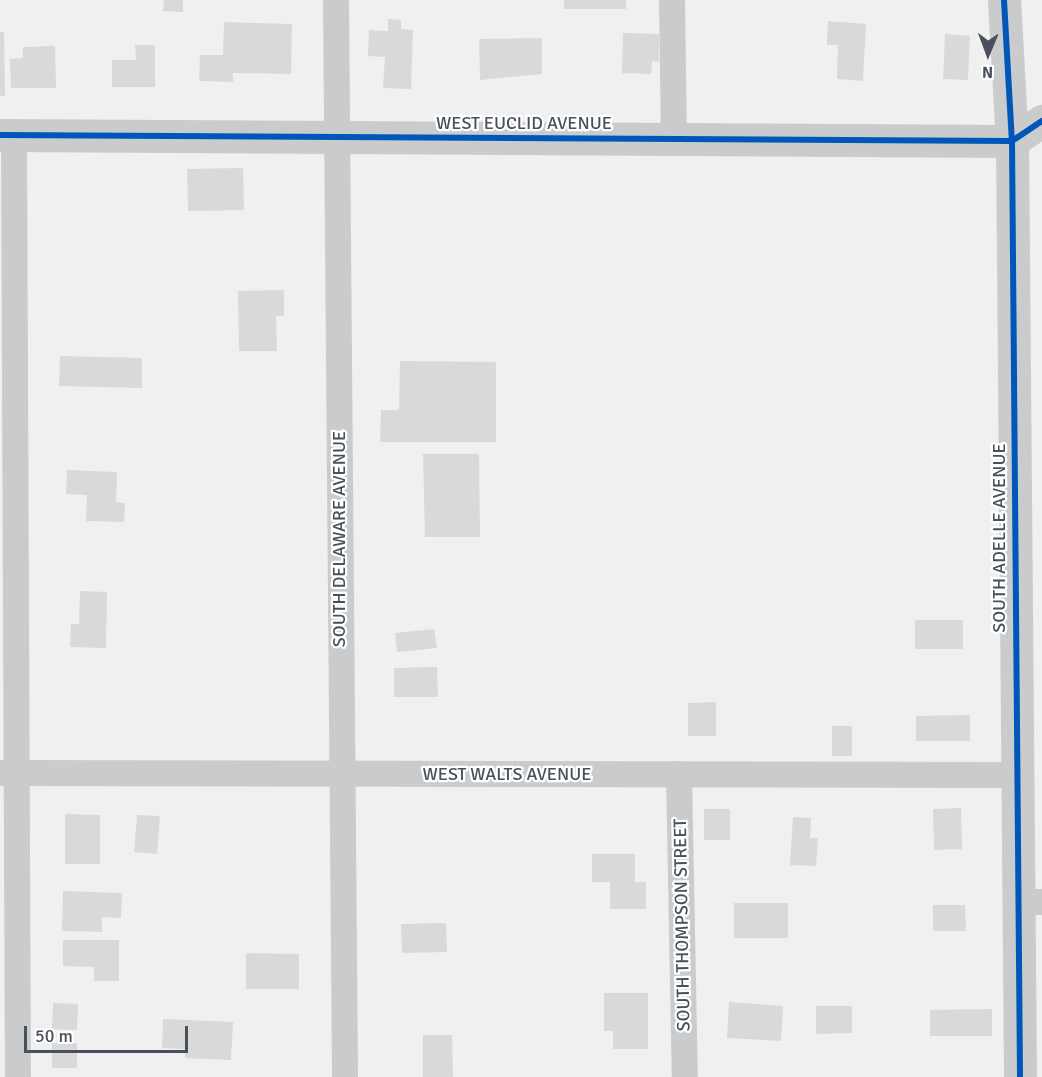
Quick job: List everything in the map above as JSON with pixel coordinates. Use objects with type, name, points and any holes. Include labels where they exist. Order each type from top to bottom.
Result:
[{"type":"street","name":"SOUTH DELAWARE AVENUE","points":[[336,0],[345,1077]]},
{"type":"street","points":[[672,0],[674,138]]},
{"type":"street","name":"SOUTH ADELLE AVENUE","points":[[1004,0],[1012,141],[1015,774],[1029,902],[1020,1077]]},
{"type":"street","points":[[1012,141],[1042,121]]},
{"type":"street","name":"WEST EUCLID AVENUE","points":[[7,135],[1012,141]]},
{"type":"street","points":[[7,135],[7,773],[18,1077]]},
{"type":"street","name":"WEST WALTS AVENUE","points":[[7,773],[1015,774]]},
{"type":"street","name":"SOUTH THOMPSON STREET","points":[[679,774],[685,1077]]},
{"type":"building","points":[[164,0],[183,0],[183,12],[163,11]]},
{"type":"building","points":[[564,0],[626,0],[626,9],[564,9]]},
{"type":"building","points":[[388,19],[401,20],[401,29],[413,30],[411,89],[383,88],[385,57],[368,56],[369,30],[388,31]]},
{"type":"building","points":[[828,21],[866,24],[863,81],[837,79],[838,45],[827,45]]},
{"type":"building","points":[[224,22],[292,24],[291,74],[233,73],[233,82],[199,81],[200,55],[223,55]]},
{"type":"building","points":[[0,32],[4,32],[5,96],[0,96]]},
{"type":"building","points":[[623,33],[659,34],[659,62],[652,61],[651,74],[622,73]]},
{"type":"building","points":[[945,34],[970,36],[968,80],[943,79]]},
{"type":"building","points":[[542,38],[542,74],[480,80],[479,39]]},
{"type":"building","points":[[135,45],[155,45],[155,87],[112,87],[112,60],[136,60]]},
{"type":"building","points":[[55,46],[56,88],[11,88],[10,59],[23,58],[23,47]]},
{"type":"building","points":[[243,168],[244,210],[188,211],[187,169]]},
{"type":"building","points":[[284,290],[284,316],[276,316],[277,351],[239,351],[238,291]]},
{"type":"building","points":[[60,356],[142,358],[142,388],[59,386]]},
{"type":"building","points":[[400,361],[496,362],[496,442],[380,442],[381,410],[399,410]]},
{"type":"building","points":[[423,454],[479,454],[480,537],[425,537]]},
{"type":"building","points":[[67,470],[117,472],[116,502],[125,503],[124,522],[86,521],[87,495],[66,494]]},
{"type":"building","points":[[80,591],[107,592],[106,648],[70,647],[71,624],[79,624]]},
{"type":"building","points":[[915,620],[963,620],[963,649],[915,649]]},
{"type":"building","points":[[434,629],[437,648],[397,652],[395,633]]},
{"type":"building","points":[[437,667],[438,697],[394,697],[394,668]]},
{"type":"building","points":[[716,702],[716,736],[688,736],[688,703]]},
{"type":"building","points":[[970,715],[970,741],[916,741],[916,716]]},
{"type":"building","points":[[832,726],[852,726],[852,756],[832,756]]},
{"type":"building","points":[[961,808],[962,849],[934,850],[933,809]]},
{"type":"building","points":[[704,809],[730,809],[730,840],[704,840]]},
{"type":"building","points":[[65,814],[100,815],[100,864],[65,864]]},
{"type":"building","points":[[137,815],[160,816],[157,854],[134,852]]},
{"type":"building","points":[[793,817],[811,818],[810,838],[818,838],[816,866],[790,865]]},
{"type":"building","points":[[592,854],[635,854],[635,882],[646,882],[646,909],[610,909],[610,882],[592,882]]},
{"type":"building","points":[[63,891],[122,893],[121,918],[102,917],[102,932],[62,931]]},
{"type":"building","points":[[734,903],[788,903],[788,938],[734,938]]},
{"type":"building","points":[[933,905],[965,905],[966,931],[933,931]]},
{"type":"building","points":[[446,923],[447,952],[402,953],[401,924]]},
{"type":"building","points":[[63,940],[119,940],[119,981],[94,981],[94,967],[63,966]]},
{"type":"building","points":[[246,953],[299,954],[299,989],[246,989]]},
{"type":"building","points":[[604,993],[648,993],[648,1049],[613,1049],[613,1031],[604,1031]]},
{"type":"building","points":[[729,1002],[783,1006],[781,1041],[727,1038]]},
{"type":"building","points":[[53,1003],[78,1004],[77,1030],[52,1029]]},
{"type":"building","points":[[816,1006],[852,1006],[852,1033],[816,1034]]},
{"type":"building","points":[[992,1009],[992,1036],[930,1036],[930,1010]]},
{"type":"building","points":[[163,1019],[233,1022],[231,1060],[185,1058],[185,1049],[162,1048]]},
{"type":"building","points":[[423,1035],[452,1035],[453,1077],[423,1077]]},
{"type":"building","points":[[52,1043],[77,1043],[77,1068],[52,1068]]},
{"type":"cycle path","points":[[1004,0],[1012,141],[1020,1077]]},
{"type":"cycle path","points":[[0,135],[1012,141],[1042,121]]}]
